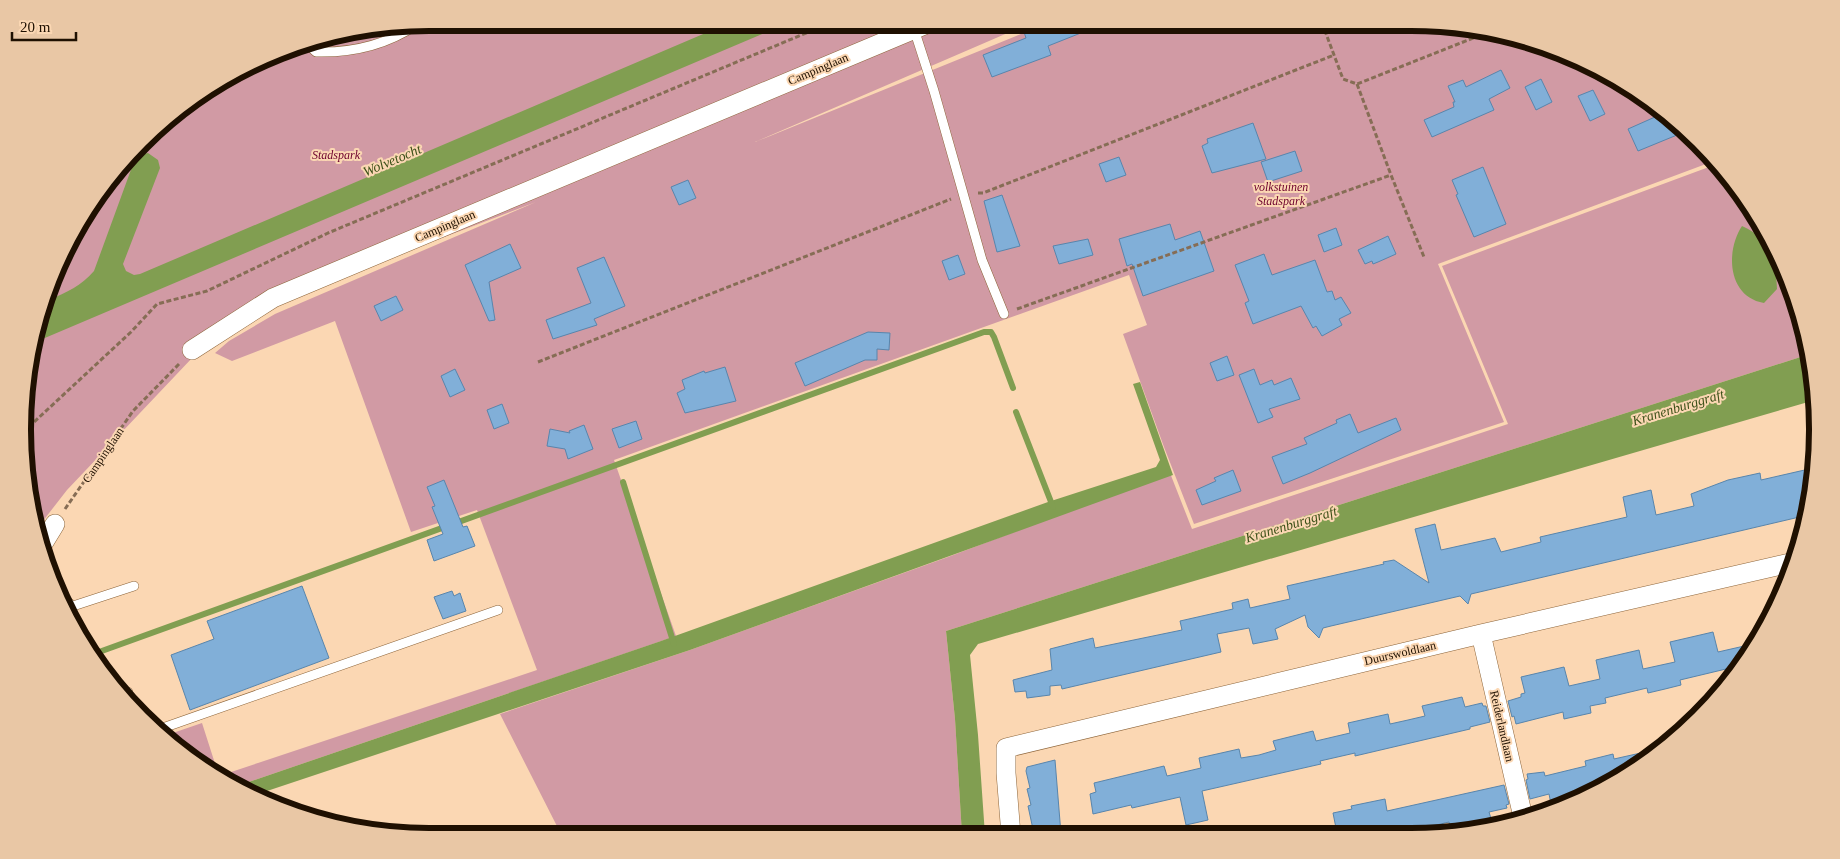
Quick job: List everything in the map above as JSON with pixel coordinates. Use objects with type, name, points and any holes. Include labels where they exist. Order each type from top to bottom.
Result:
[{"type":"street","name":"Campinglaan","points":[[192,350],[273,298],[910,31]]},
{"type":"street","points":[[46,538],[55,524]]},
{"type":"street","name":"Duurswoldlaan","points":[[1011,828],[1006,748],[1481,634],[1786,564]]},
{"type":"street","name":"Reiderlandlaan","points":[[1481,634],[1522,812]]},
{"type":"lane","points":[[923,31],[934,91],[963,194],[982,260],[1004,314]]},
{"type":"lane","points":[[312,49],[316,52],[342,53],[372,46],[401,32]]},
{"type":"lane","points":[[72,605],[73,606],[134,586]]},
{"type":"lane","points":[[165,727],[498,610]]},
{"type":"path","points":[[31,424],[131,332],[157,304],[207,291],[328,233],[809,31]]},
{"type":"path","points":[[1325,31],[1343,78],[1358,84],[1476,37]]},
{"type":"path","points":[[538,362],[963,194],[983,193],[1334,55]]},
{"type":"path","points":[[1358,84],[1391,175],[1424,257]]},
{"type":"path","points":[[1004,314],[1391,175]]},
{"type":"path","name":"Campinglaan","points":[[55,524],[133,411],[192,350]]},
{"type":"green space","name":"volkstuinen Stadspark","points":[[430,31],[1012,31],[755,142],[1028,31],[1437,32],[1488,39],[1514,45],[1539,52],[1587,72],[1632,98],[1653,114],[1673,130],[1707,164],[1438,264],[1504,422],[1194,524],[1123,334],[1147,325],[1129,275],[614,460],[676,636],[246,783],[228,773],[537,670],[477,510],[411,532],[335,321],[232,361],[215,353],[229,341],[275,314],[536,202],[229,319],[67,490],[42,522],[32,456],[32,403],[39,352],[52,301],[72,253],[98,208],[130,167],[148,148],[167,130],[208,98],[253,72],[301,52],[352,39],[403,32]]},
{"type":"green space","points":[[1710,167],[1742,208],[1768,253],[1788,301],[1802,357],[946,631],[955,719],[962,828],[558,828],[500,714],[690,650],[948,557],[1170,473],[1192,529],[1508,424],[1442,266]]},
{"type":"green space","name":"volkstuinen Stadspark","points":[[202,723],[216,766],[172,733]]},
{"type":"water","points":[[710,31],[769,31],[42,339],[53,298],[79,285],[94,271],[133,164],[142,155],[148,153],[158,160],[160,168],[123,264],[126,271],[134,275]]},
{"type":"water","points":[[1742,226],[1759,237],[1775,270],[1777,289],[1764,303],[1752,299],[1743,292],[1737,283],[1733,272],[1732,260],[1733,248]]},
{"type":"water","name":"Kranenburggraft","points":[[1802,357],[1808,402],[978,644],[970,655],[985,828],[962,828],[955,719],[946,631]]},
{"type":"water","points":[[1140,382],[1173,475],[690,650],[265,792],[246,783],[661,641],[1048,502],[1156,467],[1160,460],[1133,384]]},
{"type":"building","points":[[1086,31],[1048,46],[1051,55],[992,77],[983,55],[1026,38],[1024,32]]},
{"type":"building","points":[[1501,70],[1510,88],[1489,99],[1494,110],[1432,137],[1424,120],[1454,107],[1453,102],[1455,102],[1448,86],[1463,80],[1466,87]]},
{"type":"building","points":[[1541,79],[1552,102],[1536,110],[1525,87]]},
{"type":"building","points":[[1593,90],[1605,114],[1590,121],[1578,96]]},
{"type":"building","points":[[1656,116],[1677,135],[1638,151],[1628,129]]},
{"type":"building","points":[[1253,123],[1266,159],[1212,173],[1202,146],[1208,143],[1207,139]]},
{"type":"building","points":[[1295,151],[1302,171],[1268,182],[1261,162]]},
{"type":"building","points":[[1119,157],[1126,175],[1106,182],[1099,164]]},
{"type":"building","points":[[1483,167],[1506,224],[1474,237],[1456,195],[1458,194],[1452,180]]},
{"type":"building","points":[[688,180],[696,198],[679,205],[671,187]]},
{"type":"building","points":[[1002,195],[1020,246],[997,252],[984,201]]},
{"type":"building","points":[[1170,224],[1175,240],[1200,231],[1214,271],[1143,296],[1132,264],[1127,266],[1119,239]]},
{"type":"building","points":[[1336,228],[1342,245],[1324,252],[1318,235]]},
{"type":"building","points":[[1388,236],[1396,254],[1373,264],[1372,261],[1365,264],[1358,250]]},
{"type":"building","points":[[1088,239],[1093,255],[1059,264],[1053,246]]},
{"type":"building","points":[[510,244],[521,268],[489,282],[495,320],[489,321],[465,265]]},
{"type":"building","points":[[1264,254],[1272,275],[1315,260],[1327,292],[1332,291],[1335,300],[1341,297],[1351,313],[1339,319],[1342,325],[1322,336],[1316,326],[1313,328],[1301,306],[1253,324],[1245,303],[1249,301],[1235,265]]},
{"type":"building","points":[[958,255],[965,274],[949,280],[942,261]]},
{"type":"building","points":[[604,257],[625,306],[594,319],[597,325],[553,339],[546,320],[591,303],[577,268]]},
{"type":"building","points":[[396,296],[403,310],[381,321],[374,306]]},
{"type":"building","points":[[868,332],[890,333],[889,350],[877,349],[877,360],[865,360],[805,386],[795,363]]},
{"type":"building","points":[[1227,356],[1234,375],[1217,381],[1210,363]]},
{"type":"building","points":[[725,367],[736,401],[685,413],[677,393],[685,389],[682,380],[704,371],[705,373]]},
{"type":"building","points":[[455,369],[465,390],[450,397],[441,376]]},
{"type":"building","points":[[1254,369],[1260,385],[1272,380],[1274,385],[1291,378],[1300,399],[1269,409],[1273,417],[1258,423],[1239,375]]},
{"type":"building","points":[[502,404],[509,423],[494,429],[487,410]]},
{"type":"building","points":[[1350,414],[1358,433],[1396,418],[1401,430],[1283,484],[1272,457],[1307,444],[1304,438],[1337,423],[1336,420]]},
{"type":"building","points":[[636,421],[642,439],[619,448],[612,429]]},
{"type":"building","points":[[584,425],[593,449],[568,459],[565,449],[547,446],[550,429],[570,433],[569,431]]},
{"type":"building","points":[[1233,470],[1241,491],[1202,505],[1196,490],[1216,481],[1214,478]]},
{"type":"building","points":[[1806,470],[1799,517],[1471,594],[1468,604],[1460,596],[1323,628],[1319,638],[1308,627],[1305,615],[1275,629],[1278,639],[1253,644],[1249,628],[1217,634],[1221,652],[1062,689],[1061,685],[1050,686],[1050,695],[1027,698],[1026,691],[1015,692],[1013,680],[1052,670],[1050,649],[1093,638],[1095,648],[1182,630],[1180,621],[1233,609],[1232,603],[1248,599],[1250,608],[1290,599],[1287,586],[1384,564],[1383,562],[1394,560],[1429,583],[1415,529],[1435,524],[1441,550],[1495,538],[1501,552],[1541,542],[1540,537],[1627,517],[1623,497],[1651,490],[1656,515],[1694,506],[1691,494],[1728,480],[1760,473],[1761,480]]},
{"type":"building","points":[[444,480],[463,527],[467,526],[475,546],[434,561],[427,540],[443,534],[432,507],[435,506],[427,487]]},
{"type":"building","points":[[302,586],[329,658],[190,710],[171,655],[214,639],[207,621]]},
{"type":"building","points":[[452,591],[454,596],[460,593],[466,611],[443,619],[434,597]]},
{"type":"building","points":[[1713,632],[1718,652],[1745,646],[1727,671],[1726,669],[1680,680],[1681,685],[1648,693],[1647,688],[1605,698],[1606,703],[1590,706],[1591,713],[1564,719],[1563,712],[1516,724],[1514,716],[1512,717],[1508,701],[1521,697],[1521,694],[1525,693],[1521,677],[1564,667],[1569,686],[1600,679],[1596,660],[1639,650],[1643,669],[1675,662],[1670,642]]},
{"type":"building","points":[[1462,697],[1465,707],[1482,703],[1483,706],[1486,706],[1490,722],[1470,727],[1470,729],[1355,756],[1355,753],[1320,761],[1321,764],[1202,791],[1208,820],[1186,825],[1180,797],[1132,808],[1131,805],[1093,814],[1090,794],[1096,792],[1094,783],[1164,766],[1167,776],[1201,768],[1199,758],[1239,749],[1241,758],[1259,755],[1276,750],[1273,741],[1313,731],[1316,741],[1350,733],[1348,723],[1388,714],[1390,724],[1408,720],[1425,716],[1422,706]]},
{"type":"building","points":[[1643,752],[1587,787],[1551,802],[1549,794],[1530,799],[1526,780],[1528,779],[1527,774],[1544,772],[1545,776],[1586,766],[1585,761],[1613,754],[1614,759]]},
{"type":"building","points":[[1055,760],[1061,828],[1033,828],[1028,806],[1031,805],[1027,789],[1030,788],[1026,771],[1027,767]]},
{"type":"building","points":[[1504,785],[1509,804],[1506,805],[1507,808],[1489,812],[1491,819],[1450,825],[1449,822],[1426,827],[1336,828],[1333,813],[1352,809],[1351,806],[1385,799],[1387,811]]},
{"type":"waterway","points":[[99,652],[984,332],[991,332],[994,337],[1013,388]]},
{"type":"waterway","points":[[1016,412],[1053,507]]},
{"type":"waterway","points":[[623,482],[674,644]]},
{"type":"park label","name":"Stadspark","points":[[336,155]]},
{"type":"water label","name":"Wolvetocht","points":[[392,160]]}]
